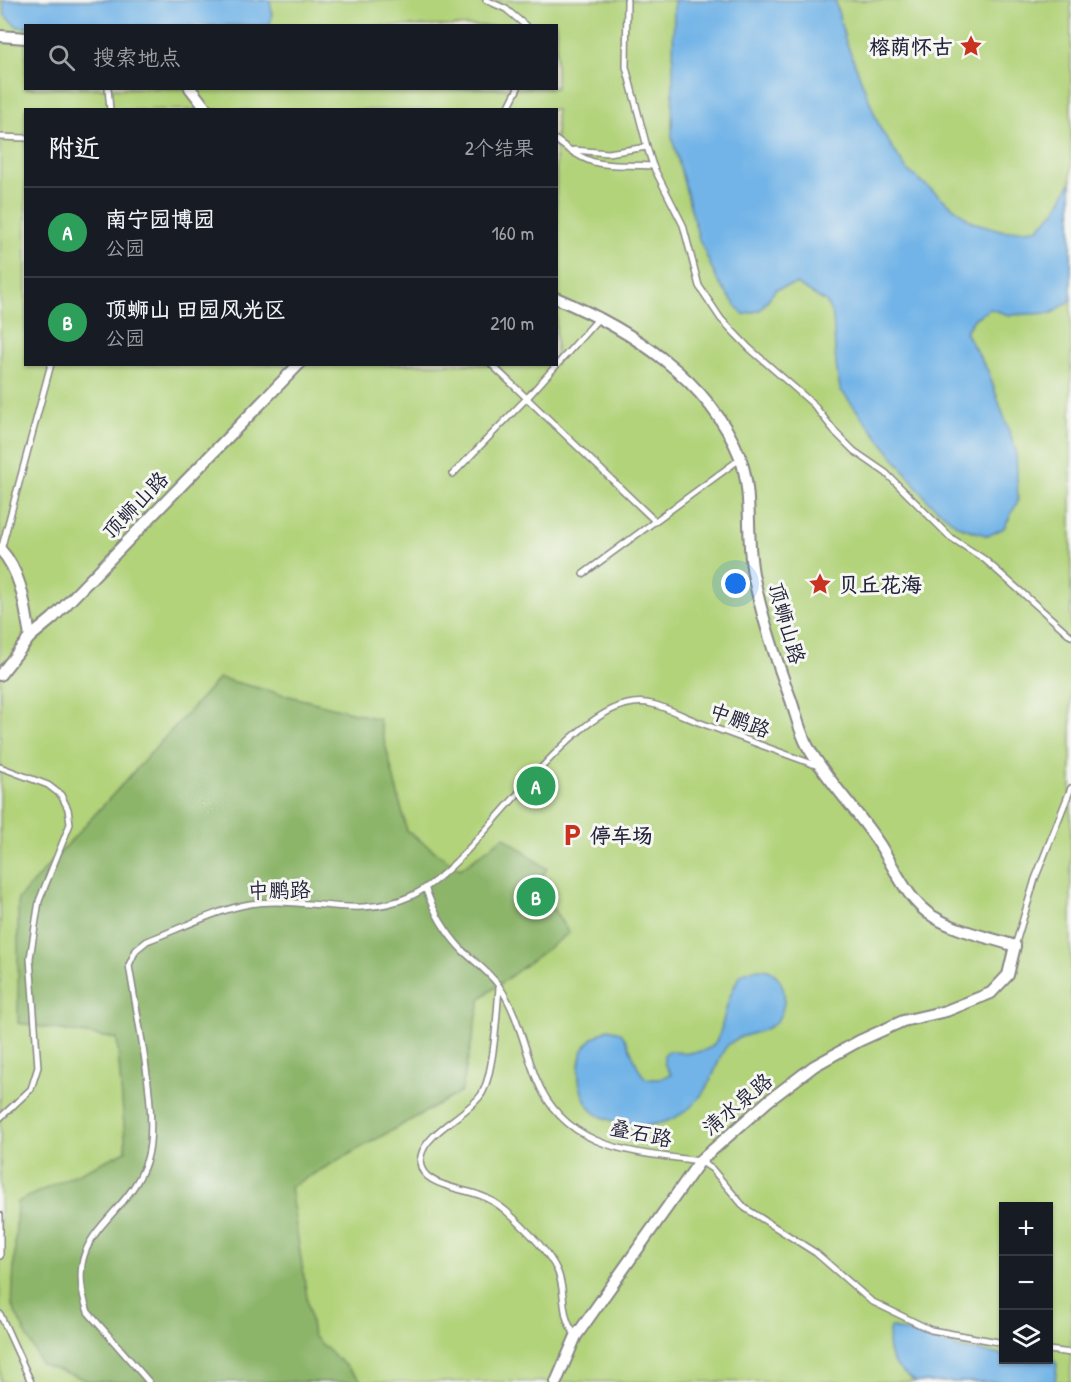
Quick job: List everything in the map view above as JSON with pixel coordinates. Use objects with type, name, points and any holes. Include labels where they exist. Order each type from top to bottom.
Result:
[{"type":"street","points":[[0,36],[24,38]]},
{"type":"street","points":[[192,90],[205,108]]},
{"type":"street","name":"顶蛳山路","points":[[558,299],[600,316],[645,344],[686,380],[715,413],[740,459],[745,478],[753,575],[768,636],[807,744],[821,767],[853,806],[908,890],[932,916],[1015,946]]},
{"type":"street","name":"顶蛳山路","points":[[0,675],[30,637],[53,618],[297,366]]},
{"type":"street","points":[[0,550],[10,561],[21,587],[30,637]]},
{"type":"street","name":"清水泉路","points":[[556,1382],[576,1336],[700,1161],[768,1101],[814,1066],[859,1041],[903,1021],[946,1011],[991,993],[1008,975],[1015,946]]},
{"type":"lane","points":[[486,0],[506,9],[524,24]]},
{"type":"lane","points":[[627,0],[626,68],[647,147],[653,166],[683,225],[699,286],[721,319],[749,348],[813,404],[836,434],[854,451],[886,473],[950,537],[984,558],[1071,636]]},
{"type":"lane","points":[[108,90],[110,108]]},
{"type":"lane","points":[[508,108],[517,90]]},
{"type":"lane","points":[[0,137],[24,138]]},
{"type":"lane","points":[[558,142],[569,150],[602,165],[653,166]]},
{"type":"lane","points":[[569,150],[608,153],[647,147]]},
{"type":"lane","points":[[558,363],[600,316]]},
{"type":"lane","points":[[0,550],[50,366]]},
{"type":"lane","points":[[493,366],[655,520]]},
{"type":"lane","points":[[453,474],[555,366]]},
{"type":"lane","points":[[583,574],[740,459]]},
{"type":"lane","name":"中鹏路","points":[[149,1382],[88,1312],[82,1279],[82,1262],[87,1243],[127,1194],[147,1159],[151,1118],[130,958],[147,941],[250,904],[363,908],[385,905],[426,890],[466,855],[574,735],[600,715],[620,705],[651,704],[821,767]]},
{"type":"lane","points":[[0,767],[48,785],[61,795],[68,809],[70,824],[39,901],[30,958],[38,1067],[31,1089],[0,1118]]},
{"type":"lane","points":[[1015,946],[1035,879],[1071,788]]},
{"type":"lane","points":[[1064,802],[1071,807]]},
{"type":"lane","name":"叠石路","points":[[426,890],[436,917],[447,933],[499,986],[514,1016],[544,1095],[561,1119],[590,1138],[614,1148],[700,1161]]},
{"type":"lane","points":[[499,986],[488,1078],[483,1092],[474,1104],[426,1146],[421,1156],[421,1166],[425,1175],[434,1181],[482,1196],[505,1210],[532,1238],[557,1270],[567,1318],[576,1336]]},
{"type":"lane","points":[[700,1161],[712,1169],[744,1208],[816,1253],[871,1301],[931,1330],[999,1342]]},
{"type":"lane","points":[[0,1215],[0,1256]]},
{"type":"lane","points":[[0,1314],[31,1382]]},
{"type":"lane","points":[[1053,1351],[1071,1353]]},
{"type":"green space","points":[[0,0],[1071,0],[1071,1382],[0,1382]]},
{"type":"green space","points":[[219,678],[379,719],[407,831],[460,869],[504,837],[547,869],[537,884],[569,933],[481,998],[461,1092],[290,1187],[313,1336],[363,1382],[92,1382],[41,1364],[12,1306],[17,1202],[126,1151],[117,1039],[18,1023],[18,899]]},
{"type":"water","points":[[3,0],[270,0],[272,13],[270,24],[24,24],[24,27],[18,27],[5,16]]},
{"type":"water","points":[[674,0],[835,0],[845,39],[881,130],[907,170],[972,222],[1004,231],[1037,229],[1057,209],[1071,181],[1071,300],[1052,313],[1009,315],[990,309],[975,318],[965,332],[988,371],[1016,451],[1018,501],[1004,528],[988,536],[958,526],[928,501],[840,389],[833,316],[826,302],[796,284],[776,289],[760,310],[743,315],[718,282],[699,239],[672,138]]},
{"type":"water","points":[[754,969],[768,970],[780,980],[784,1004],[779,1018],[769,1028],[738,1038],[728,1045],[703,1093],[680,1115],[651,1125],[619,1123],[602,1117],[586,1102],[581,1088],[580,1059],[585,1047],[592,1039],[608,1029],[620,1032],[643,1075],[647,1079],[660,1079],[671,1074],[664,1063],[664,1055],[668,1051],[689,1053],[703,1051],[712,1046],[718,1038],[728,1002],[738,979],[742,974]]},
{"type":"water","points":[[890,1327],[963,1349],[999,1354],[999,1364],[1053,1364],[1053,1360],[1057,1364],[1055,1382],[916,1382],[896,1366],[890,1353],[888,1337]]},
{"type":"place","name":"榕荫怀古","points":[[971,46]]},
{"type":"place","name":"贝丘花海","points":[[820,584]]},
{"type":"place","name":"南宁园博园","points":[[536,786]]},
{"type":"place","name":"停车场","points":[[572,835]]},
{"type":"place","name":"顶蛳山 田园风光区","points":[[536,897]]}]
